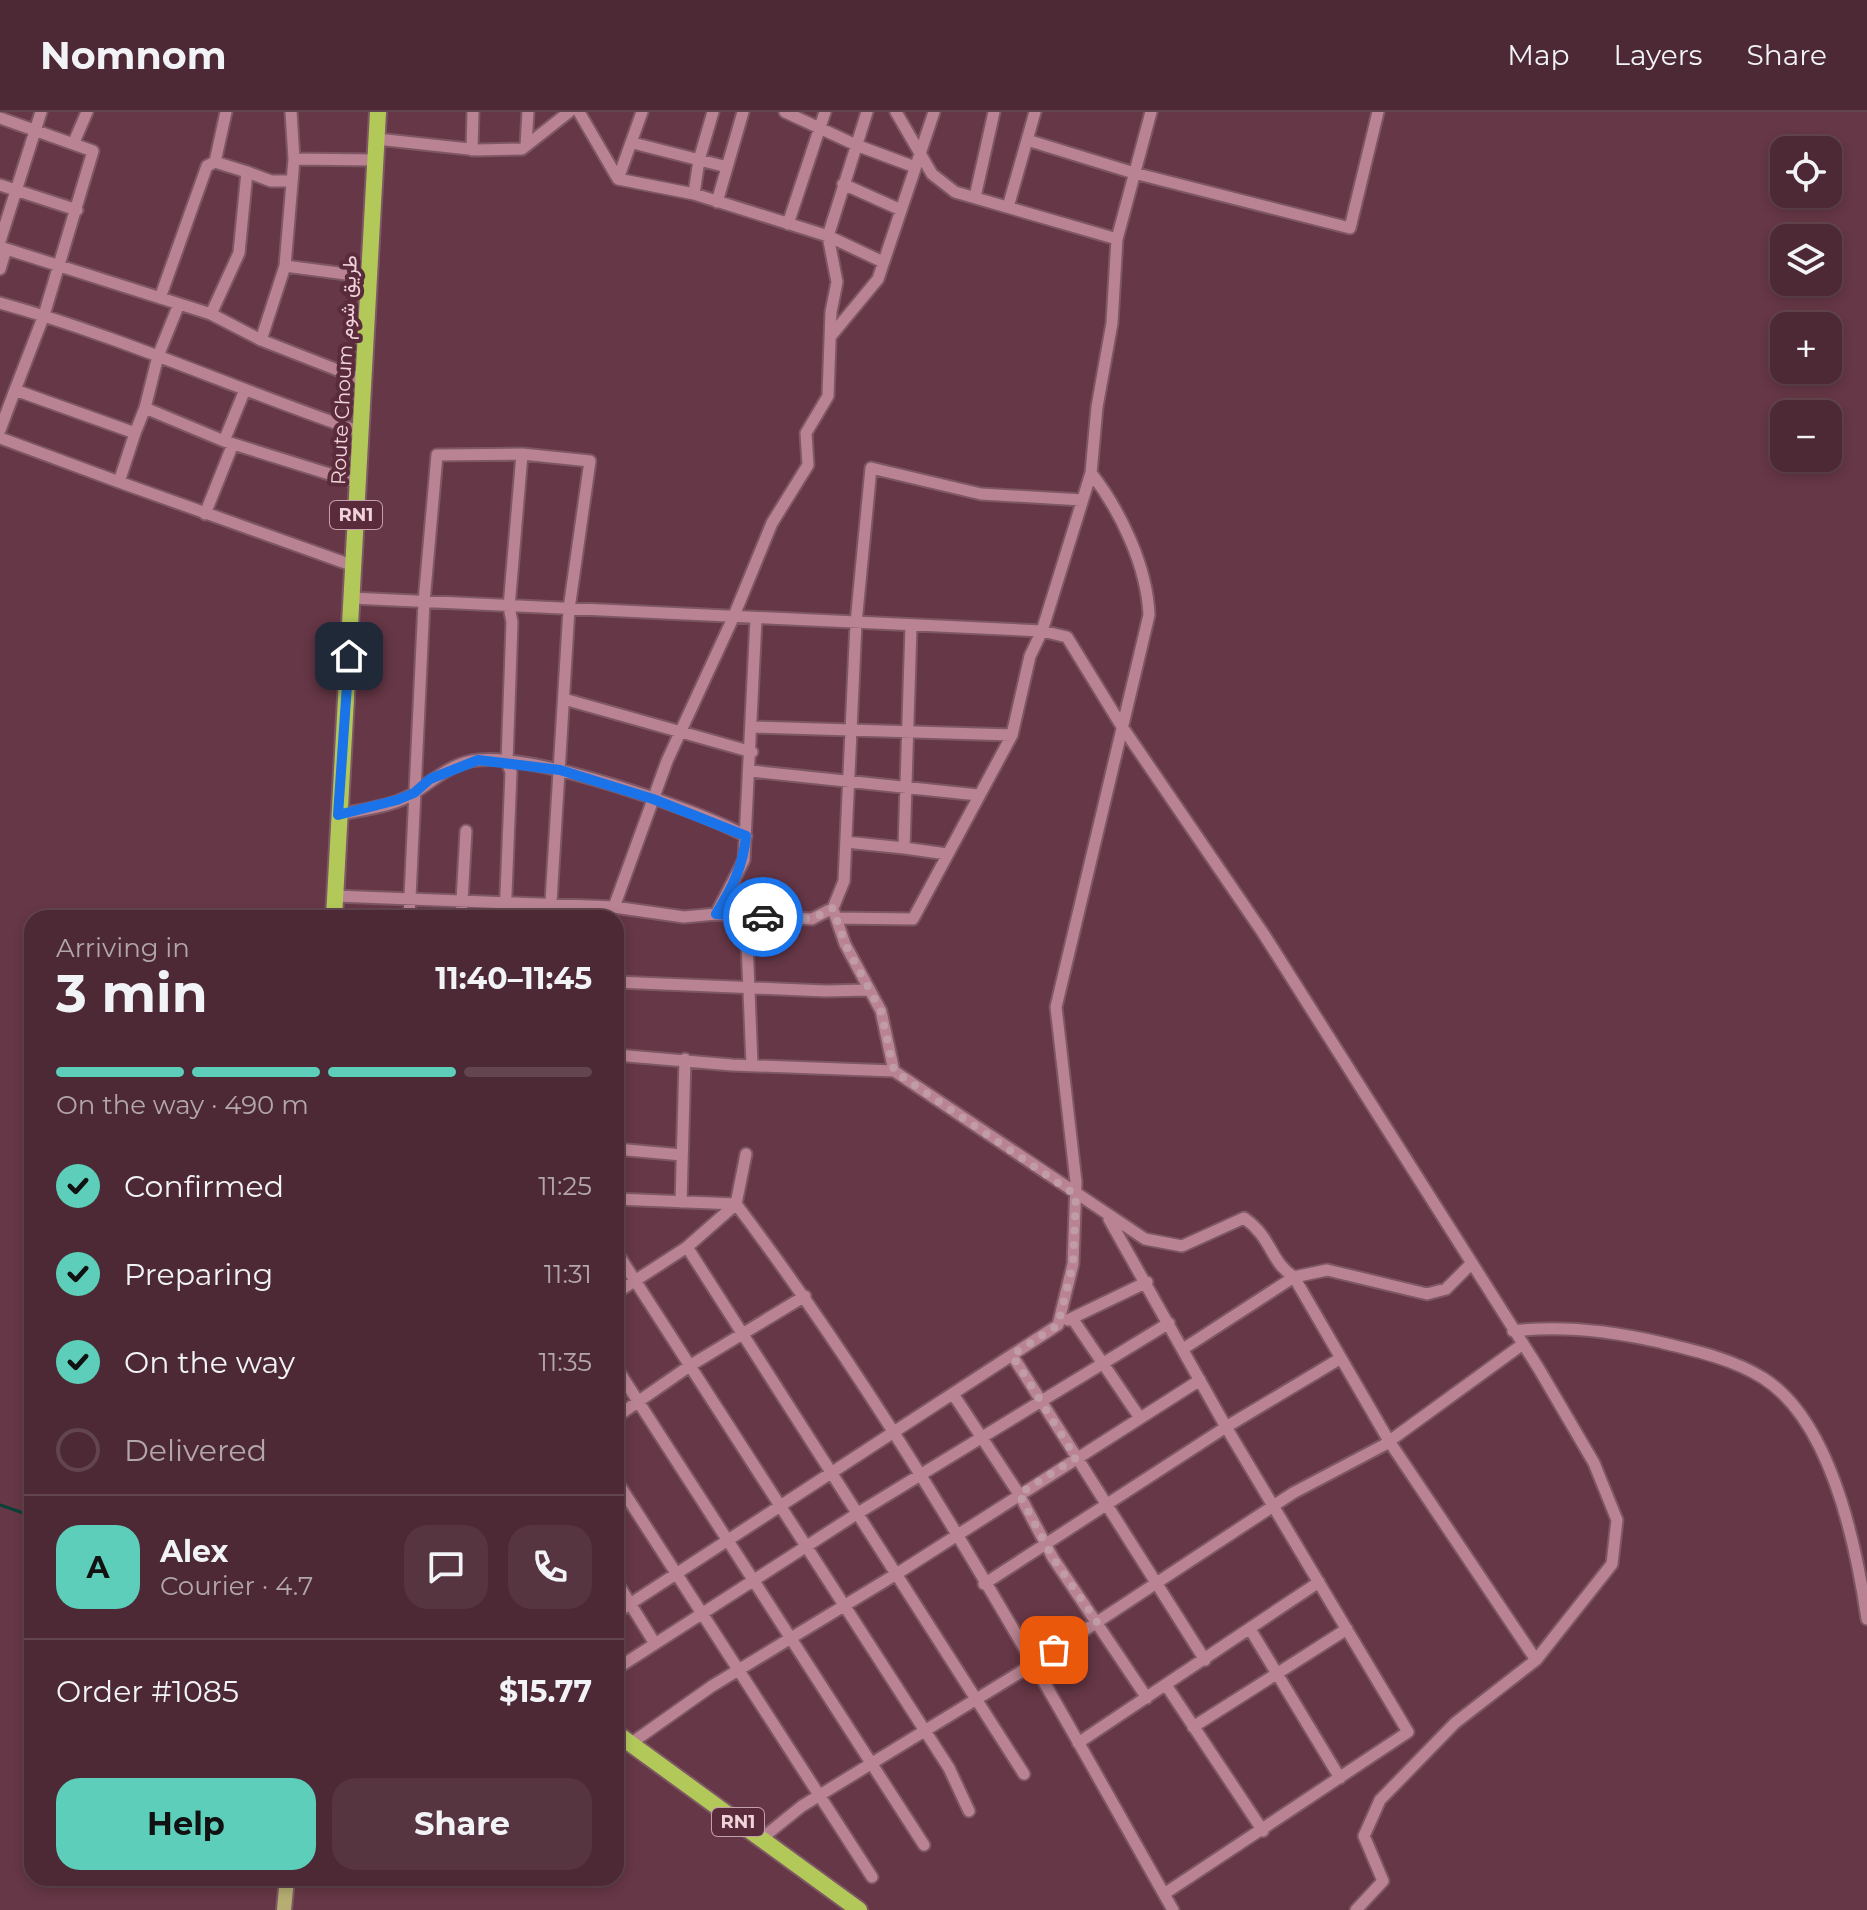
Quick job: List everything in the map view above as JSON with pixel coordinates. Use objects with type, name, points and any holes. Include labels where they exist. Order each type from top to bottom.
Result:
[{"type":"highway","name":"Route Choum طريق شوم","points":[[335,910],[378,112]]},
{"type":"highway","name":"RN1","points":[[624,1739],[859,1910]]},
{"type":"main road","points":[[284,1910],[286,1886]]},
{"type":"street","points":[[0,269],[2,245],[16,190],[41,112]]},
{"type":"street","points":[[74,142],[87,112]]},
{"type":"street","points":[[215,162],[226,112]]},
{"type":"street","points":[[261,340],[285,266],[294,159],[291,112]]},
{"type":"street","points":[[472,150],[473,112]]},
{"type":"street","points":[[526,146],[528,112]]},
{"type":"street","points":[[377,139],[472,150],[526,146],[569,112]]},
{"type":"street","points":[[579,112],[618,179],[694,194],[828,236],[883,262]]},
{"type":"street","points":[[618,179],[642,112]]},
{"type":"street","points":[[694,194],[699,160],[713,112]]},
{"type":"street","points":[[717,202],[743,112]]},
{"type":"street","points":[[785,112],[856,145],[915,167]]},
{"type":"street","points":[[788,224],[825,112]]},
{"type":"street","points":[[614,907],[653,799],[772,523],[808,465],[806,433],[828,396],[830,337],[837,282],[828,236],[867,112]]},
{"type":"street","points":[[896,112],[932,174],[955,192],[1117,239]]},
{"type":"street","points":[[830,337],[878,279],[934,112]]},
{"type":"street","points":[[975,197],[994,112]]},
{"type":"street","points":[[1008,207],[1035,112]]},
{"type":"street","points":[[336,896],[614,907],[684,917],[716,914],[812,919],[834,913],[913,919],[1012,735],[1030,656],[1042,631],[1091,473],[1097,407],[1112,323],[1117,239],[1151,112]]},
{"type":"street","points":[[1027,140],[1134,173],[1350,228],[1378,112]]},
{"type":"street","points":[[0,118],[93,151],[44,315],[0,430]]},
{"type":"street","points":[[633,143],[727,167]]},
{"type":"street","points":[[294,159],[376,160]]},
{"type":"street","points":[[160,298],[185,218],[207,166],[215,162],[271,181],[291,181]]},
{"type":"street","points":[[211,314],[239,253],[247,172]]},
{"type":"street","points":[[843,184],[901,210]]},
{"type":"street","points":[[0,185],[77,210]]},
{"type":"street","points":[[2,245],[211,314],[261,340],[363,380]]},
{"type":"street","points":[[285,266],[369,277]]},
{"type":"street","points":[[0,303],[44,315],[158,356],[244,392],[361,432]]},
{"type":"street","points":[[119,482],[145,408],[158,356],[179,304]]},
{"type":"street","points":[[15,390],[135,433]]},
{"type":"street","points":[[205,514],[244,392]]},
{"type":"street","points":[[145,408],[229,442],[358,483]]},
{"type":"street","points":[[0,438],[354,566]]},
{"type":"street","points":[[506,910],[511,772],[507,762],[512,622],[509,607],[522,454]]},
{"type":"street","points":[[409,910],[424,602],[437,455],[522,454],[590,461],[569,609],[550,910]]},
{"type":"street","points":[[894,1071],[881,1011],[868,990],[834,913],[844,881],[856,623],[871,468],[981,494],[1082,500]]},
{"type":"street","points":[[1058,1325],[1073,1264],[1076,1195],[1056,1007],[1149,615],[1148,595],[1110,498],[1091,473]]},
{"type":"street","points":[[351,598],[1042,631],[1067,637],[1121,725],[1263,933],[1470,1265],[1523,1344],[1594,1463],[1617,1520],[1612,1564],[1536,1660],[1455,1723],[1380,1800],[1364,1836],[1383,1881],[1356,1910]]},
{"type":"street","points":[[716,914],[739,872],[746,836],[756,619]]},
{"type":"street","points":[[904,848],[911,626]]},
{"type":"street","points":[[564,699],[752,752]]},
{"type":"street","points":[[753,727],[1012,735]]},
{"type":"street","points":[[338,815],[414,793],[430,779],[478,760],[560,770],[653,799],[746,836]]},
{"type":"street","points":[[751,771],[907,790],[978,795]]},
{"type":"street","points":[[461,910],[466,831]]},
{"type":"street","points":[[846,842],[947,854]]},
{"type":"street","points":[[746,917],[752,1065]]},
{"type":"street","points":[[624,982],[868,990]]},
{"type":"street","points":[[624,1055],[894,1071],[1145,1239],[1182,1246],[1244,1218],[1263,1231],[1282,1269],[1294,1277],[1389,1441],[1536,1660]]},
{"type":"street","points":[[681,1202],[685,1059]]},
{"type":"street","points":[[624,1150],[682,1155]]},
{"type":"street","points":[[624,1288],[687,1247],[736,1204],[746,1154]]},
{"type":"street","points":[[624,1199],[736,1204]]},
{"type":"street","points":[[736,1204],[805,1296],[894,1432],[1173,1910]]},
{"type":"street","points":[[1106,1214],[1226,1427],[1408,1732],[1164,1894]]},
{"type":"street","points":[[687,1247],[1024,1774]]},
{"type":"street","points":[[624,1263],[949,1768],[969,1811]]},
{"type":"street","points":[[1183,1349],[1294,1277],[1327,1270],[1427,1294],[1446,1289],[1470,1265]]},
{"type":"street","points":[[624,1608],[1058,1325],[1147,1282]]},
{"type":"street","points":[[624,1412],[691,1365],[805,1296]]},
{"type":"street","points":[[1072,1318],[1140,1418]]},
{"type":"street","points":[[624,1663],[858,1513],[1169,1323]]},
{"type":"street","points":[[1513,1331],[1566,1328],[1642,1338],[1738,1366],[1776,1387],[1805,1419],[1818,1445],[1851,1536],[1867,1619]]},
{"type":"street","points":[[761,1839],[870,1763],[1032,1665],[1273,1507],[1389,1441],[1523,1344]]},
{"type":"street","points":[[1012,1355],[1205,1660]]},
{"type":"street","points":[[984,1584],[1226,1427],[1341,1358]]},
{"type":"street","points":[[624,1380],[924,1845]]},
{"type":"street","points":[[630,1744],[789,1637],[956,1537],[1200,1380]]},
{"type":"street","points":[[953,1394],[1019,1494],[1045,1544],[1147,1698]]},
{"type":"street","points":[[624,1493],[872,1877]]},
{"type":"street","points":[[1078,1743],[1319,1582]]},
{"type":"street","points":[[624,1595],[654,1642]]},
{"type":"street","points":[[1250,1629],[1340,1778]]},
{"type":"street","points":[[1193,1727],[1347,1629]]},
{"type":"street","points":[[1166,1685],[1263,1831]]},
{"type":"waterway","points":[[0,1505],[24,1513]]},
{"type":"way so far","points":[[763,917],[812,919],[833,908],[845,944],[881,1011],[894,1071],[1076,1195],[1073,1264],[1058,1325],[1012,1355],[1076,1458],[1019,1494],[1053,1558],[1097,1622],[1054,1650]]},
{"type":"route","points":[[349,656],[338,815],[397,800],[414,793],[430,779],[478,760],[539,765],[560,770],[653,799],[746,836],[744,860],[735,883],[716,914],[763,917]]}]
